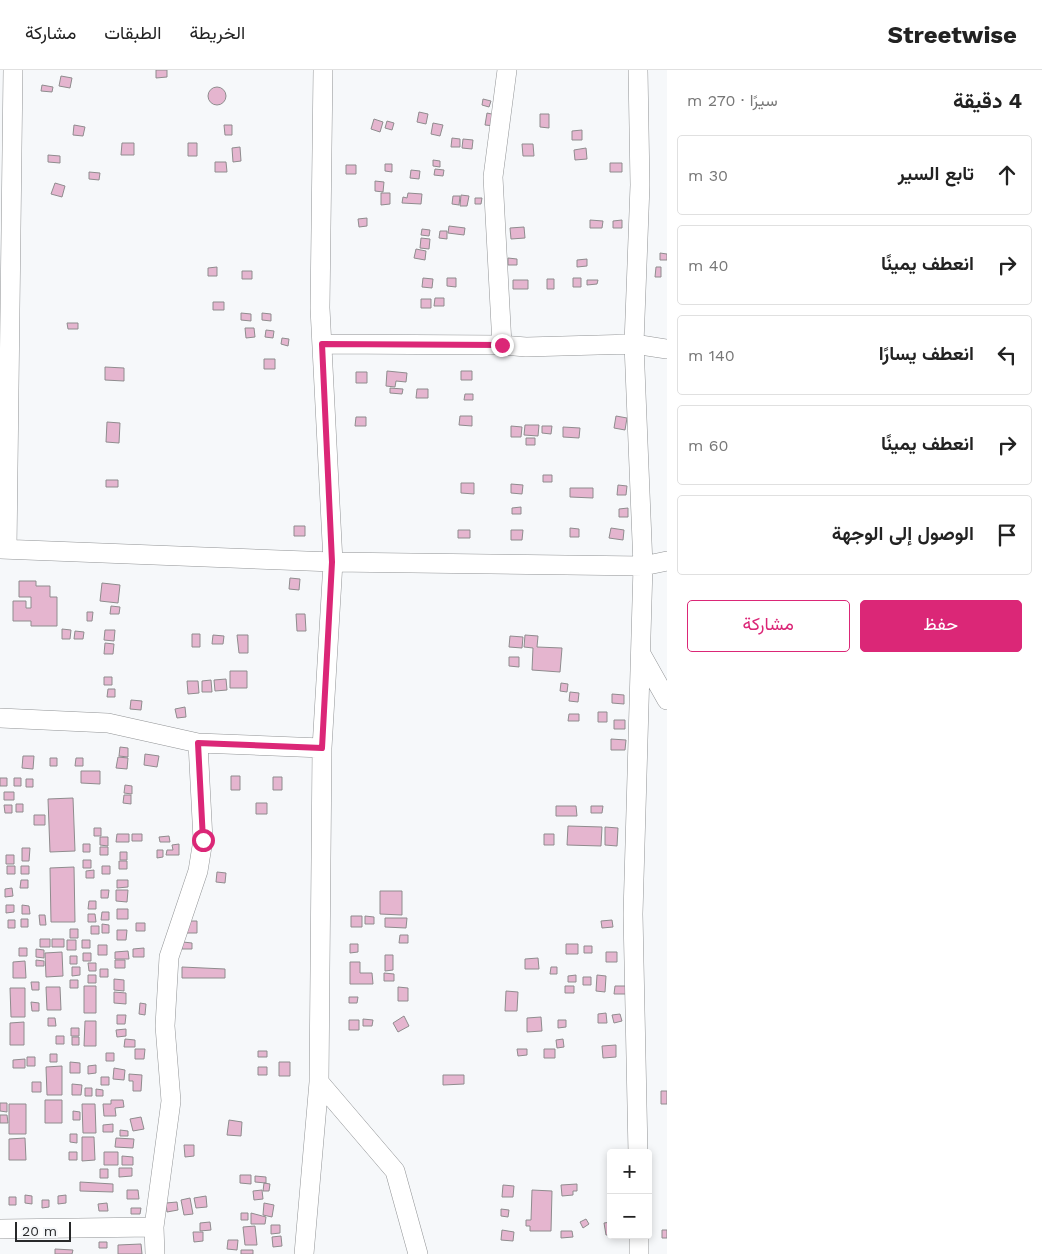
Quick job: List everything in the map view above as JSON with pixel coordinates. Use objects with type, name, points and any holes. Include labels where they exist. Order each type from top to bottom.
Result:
[{"type":"street","points":[[13,70],[3,549],[332,562],[643,566],[667,561]]},
{"type":"street","points":[[304,1254],[319,1082],[322,748],[332,562],[320,308],[323,70]]},
{"type":"street","points":[[502,345],[493,176],[506,70]]},
{"type":"street","points":[[638,70],[640,185],[634,344],[643,566],[634,914],[638,1149]]},
{"type":"street","points":[[322,344],[502,345],[526,347],[634,344],[667,349]]},
{"type":"street","points":[[640,653],[667,700]]},
{"type":"street","points":[[0,718],[108,723],[198,743],[322,748]]},
{"type":"street","points":[[155,1254],[154,1227],[171,1101],[165,1026],[169,957],[198,871],[203,840],[198,743]]},
{"type":"street","points":[[319,1082],[395,1171],[418,1254]]},
{"type":"street","points":[[0,1229],[154,1227]]},
{"type":"street","points":[[639,1239],[639,1254]]},
{"type":"building","points":[[156,70],[167,70],[167,77],[156,78]]},
{"type":"building","points":[[61,76],[72,78],[70,88],[59,86]]},
{"type":"building","points":[[42,85],[53,87],[52,92],[41,91]]},
{"type":"building","points":[[217,87],[223,90],[226,96],[223,102],[217,105],[211,102],[208,96],[211,90]]},
{"type":"building","points":[[483,99],[491,101],[489,107],[482,105]]},
{"type":"building","points":[[419,112],[428,114],[426,124],[417,122]]},
{"type":"building","points":[[487,113],[496,115],[495,126],[485,125]]},
{"type":"building","points":[[540,114],[549,114],[549,128],[540,127]]},
{"type":"building","points":[[374,119],[383,122],[380,132],[371,129]]},
{"type":"building","points":[[387,121],[394,123],[392,130],[385,128]]},
{"type":"building","points":[[433,123],[443,125],[440,136],[431,134]]},
{"type":"building","points":[[74,125],[85,127],[83,136],[73,135]]},
{"type":"building","points":[[224,125],[232,125],[232,135],[225,135]]},
{"type":"building","points":[[582,130],[582,140],[572,140],[572,131]]},
{"type":"building","points":[[452,138],[460,139],[460,147],[451,147]]},
{"type":"building","points":[[463,139],[473,140],[472,149],[462,148]]},
{"type":"building","points":[[122,143],[134,143],[134,155],[121,155]]},
{"type":"building","points":[[188,143],[197,143],[197,156],[188,156]]},
{"type":"building","points":[[522,144],[533,144],[534,156],[523,156]]},
{"type":"building","points":[[240,147],[241,161],[233,162],[232,148]]},
{"type":"building","points":[[586,148],[587,159],[575,160],[574,150]]},
{"type":"building","points":[[48,155],[60,156],[60,163],[48,162]]},
{"type":"building","points":[[433,160],[440,161],[440,167],[433,166]]},
{"type":"building","points":[[215,162],[226,162],[227,172],[215,172]]},
{"type":"building","points":[[610,163],[622,163],[622,172],[610,172]]},
{"type":"building","points":[[385,164],[392,164],[392,172],[385,171]]},
{"type":"building","points":[[346,165],[356,165],[356,174],[346,174]]},
{"type":"building","points":[[435,169],[444,170],[443,176],[434,175]]},
{"type":"building","points":[[411,170],[420,171],[419,179],[410,178]]},
{"type":"building","points":[[89,172],[100,173],[99,180],[89,179]]},
{"type":"building","points":[[375,181],[384,182],[383,192],[375,191]]},
{"type":"building","points":[[55,183],[65,186],[62,197],[51,194]]},
{"type":"building","points":[[381,193],[390,193],[390,204],[381,205]]},
{"type":"building","points":[[408,193],[422,194],[421,204],[402,203],[403,197],[407,198]]},
{"type":"building","points":[[461,195],[469,196],[467,206],[460,206]]},
{"type":"building","points":[[453,196],[460,196],[459,205],[452,204]]},
{"type":"building","points":[[475,198],[482,198],[481,204],[475,204]]},
{"type":"building","points":[[367,218],[367,226],[359,227],[358,219]]},
{"type":"building","points":[[590,220],[603,221],[602,228],[590,228]]},
{"type":"building","points":[[622,220],[622,228],[613,228],[613,221]]},
{"type":"building","points":[[449,226],[465,228],[464,235],[448,233]]},
{"type":"building","points":[[524,227],[525,238],[511,239],[510,228]]},
{"type":"building","points":[[422,229],[430,230],[429,236],[421,235]]},
{"type":"building","points":[[440,231],[447,231],[447,239],[439,238]]},
{"type":"building","points":[[421,238],[430,239],[429,249],[420,248]]},
{"type":"building","points":[[416,249],[426,251],[425,260],[414,258]]},
{"type":"building","points":[[660,253],[667,254],[667,260],[660,260]]},
{"type":"building","points":[[508,258],[517,259],[517,265],[508,265]]},
{"type":"building","points":[[587,259],[587,266],[577,267],[577,260]]},
{"type":"building","points":[[217,267],[217,276],[208,276],[208,268]]},
{"type":"building","points":[[656,267],[661,267],[661,277],[655,277]]},
{"type":"building","points":[[242,271],[252,271],[252,279],[242,279]]},
{"type":"building","points":[[423,278],[433,279],[432,288],[422,287]]},
{"type":"building","points":[[447,278],[456,278],[456,287],[447,286]]},
{"type":"building","points":[[573,278],[581,278],[581,287],[573,287]]},
{"type":"building","points":[[547,279],[554,279],[554,289],[547,289]]},
{"type":"building","points":[[513,280],[528,280],[528,289],[513,289]]},
{"type":"building","points":[[587,280],[598,280],[597,284],[587,285]]},
{"type":"building","points":[[435,298],[444,298],[444,306],[434,306]]},
{"type":"building","points":[[421,299],[431,299],[431,308],[421,308]]},
{"type":"building","points":[[213,302],[224,302],[224,310],[213,310]]},
{"type":"building","points":[[241,313],[251,314],[251,321],[241,320]]},
{"type":"building","points":[[262,313],[271,314],[271,321],[262,320]]},
{"type":"building","points":[[67,323],[78,323],[78,329],[68,329]]},
{"type":"building","points":[[245,328],[254,328],[255,337],[246,338]]},
{"type":"building","points":[[266,330],[274,331],[273,338],[265,337]]},
{"type":"building","points":[[282,338],[289,339],[288,346],[281,344]]},
{"type":"building","points":[[264,359],[275,359],[275,369],[264,369]]},
{"type":"building","points":[[105,367],[124,368],[124,381],[105,380]]},
{"type":"building","points":[[387,371],[407,373],[406,382],[396,381],[395,387],[386,386]]},
{"type":"building","points":[[461,371],[472,371],[472,380],[461,380]]},
{"type":"building","points":[[356,372],[367,372],[367,383],[356,383]]},
{"type":"building","points":[[390,388],[403,389],[402,394],[390,393]]},
{"type":"building","points":[[417,389],[428,389],[428,398],[416,398]]},
{"type":"building","points":[[465,394],[473,394],[473,400],[464,400]]},
{"type":"building","points":[[460,416],[472,416],[472,426],[459,425]]},
{"type":"building","points":[[616,416],[627,418],[625,430],[614,428]]},
{"type":"building","points":[[356,417],[366,417],[366,426],[355,426]]},
{"type":"building","points":[[107,422],[120,423],[119,443],[106,442]]},
{"type":"building","points":[[525,425],[539,425],[538,436],[524,435]]},
{"type":"building","points":[[511,426],[522,427],[521,437],[511,437]]},
{"type":"building","points":[[542,426],[552,426],[551,434],[542,433]]},
{"type":"building","points":[[563,427],[580,428],[579,438],[563,437]]},
{"type":"building","points":[[526,438],[535,438],[535,445],[526,445]]},
{"type":"building","points":[[543,475],[552,475],[552,482],[543,482]]},
{"type":"building","points":[[106,480],[118,480],[118,487],[106,487]]},
{"type":"building","points":[[461,483],[474,483],[474,494],[461,493]]},
{"type":"building","points":[[511,484],[523,485],[522,494],[511,493]]},
{"type":"building","points":[[618,485],[627,486],[626,495],[617,495]]},
{"type":"building","points":[[570,488],[593,488],[593,498],[570,497]]},
{"type":"building","points":[[521,507],[521,514],[512,514],[512,508]]},
{"type":"building","points":[[628,508],[628,517],[619,517],[619,509]]},
{"type":"building","points":[[294,526],[305,526],[305,536],[294,536]]},
{"type":"building","points":[[570,528],[579,529],[579,537],[570,537]]},
{"type":"building","points":[[611,528],[624,530],[623,540],[609,538]]},
{"type":"building","points":[[458,530],[470,530],[470,538],[458,538]]},
{"type":"building","points":[[511,530],[523,530],[522,540],[511,540]]},
{"type":"building","points":[[290,578],[300,579],[299,590],[289,589]]},
{"type":"building","points":[[19,581],[36,581],[36,586],[50,586],[50,597],[57,597],[57,626],[31,626],[31,621],[13,621],[13,601],[26,601],[26,608],[31,608],[31,597],[19,597]]},
{"type":"building","points":[[102,583],[120,585],[118,603],[100,601]]},
{"type":"building","points":[[111,606],[120,607],[119,614],[110,614]]},
{"type":"building","points":[[87,612],[93,612],[92,621],[87,621]]},
{"type":"building","points":[[296,614],[305,614],[306,631],[297,631]]},
{"type":"building","points":[[62,629],[71,630],[70,639],[62,639]]},
{"type":"building","points":[[105,630],[115,630],[114,641],[104,640]]},
{"type":"building","points":[[75,631],[84,632],[83,639],[74,639]]},
{"type":"building","points":[[192,634],[200,634],[200,647],[192,647]]},
{"type":"building","points":[[213,635],[224,636],[223,644],[212,644]]},
{"type":"building","points":[[237,635],[248,635],[248,653],[239,653]]},
{"type":"building","points":[[525,635],[538,636],[537,647],[562,648],[560,672],[532,670],[533,648],[524,647]]},
{"type":"building","points":[[510,636],[523,637],[522,648],[509,647]]},
{"type":"building","points":[[105,643],[114,644],[113,654],[104,654]]},
{"type":"building","points":[[509,657],[519,657],[519,667],[509,666]]},
{"type":"building","points":[[230,671],[247,671],[247,688],[230,688]]},
{"type":"building","points":[[104,677],[112,677],[112,685],[104,685]]},
{"type":"building","points":[[226,679],[227,690],[215,691],[214,680]]},
{"type":"building","points":[[211,680],[212,692],[202,692],[202,681]]},
{"type":"building","points":[[187,681],[198,681],[199,693],[188,694]]},
{"type":"building","points":[[561,683],[568,684],[567,692],[560,691]]},
{"type":"building","points":[[108,689],[115,689],[115,697],[107,697]]},
{"type":"building","points":[[570,692],[579,693],[578,702],[569,701]]},
{"type":"building","points":[[612,694],[624,695],[624,704],[612,703]]},
{"type":"building","points":[[131,700],[142,701],[141,710],[130,709]]},
{"type":"building","points":[[185,707],[186,717],[177,718],[175,709]]},
{"type":"building","points":[[598,712],[607,712],[607,722],[598,722]]},
{"type":"building","points":[[569,714],[579,714],[579,721],[568,721]]},
{"type":"building","points":[[614,720],[625,720],[625,729],[614,729]]},
{"type":"building","points":[[611,739],[626,740],[625,750],[611,750]]},
{"type":"building","points":[[120,747],[128,748],[128,757],[119,756]]},
{"type":"building","points":[[145,754],[159,756],[157,767],[144,765]]},
{"type":"building","points":[[23,756],[34,756],[33,769],[22,768]]},
{"type":"building","points":[[118,757],[128,758],[127,769],[116,768]]},
{"type":"building","points":[[50,758],[57,758],[57,766],[50,766]]},
{"type":"building","points":[[76,758],[83,758],[83,766],[75,766]]},
{"type":"building","points":[[81,771],[100,771],[100,784],[81,783]]},
{"type":"building","points":[[231,776],[240,776],[240,790],[231,790]]},
{"type":"building","points":[[273,777],[282,777],[282,790],[273,790]]},
{"type":"building","points":[[0,778],[7,778],[7,786],[0,786]]},
{"type":"building","points":[[14,778],[21,778],[21,786],[14,786]]},
{"type":"building","points":[[26,779],[33,779],[33,787],[26,787]]},
{"type":"building","points":[[125,785],[132,786],[132,794],[124,793]]},
{"type":"building","points":[[4,792],[14,792],[14,800],[4,800]]},
{"type":"building","points":[[124,795],[131,795],[131,804],[123,803]]},
{"type":"building","points":[[73,798],[75,851],[50,852],[48,799]]},
{"type":"building","points":[[256,803],[267,803],[267,814],[256,814]]},
{"type":"building","points":[[16,804],[23,804],[23,812],[16,812]]},
{"type":"building","points":[[4,805],[12,805],[12,813],[5,813]]},
{"type":"building","points":[[556,806],[576,806],[577,816],[556,816]]},
{"type":"building","points":[[591,806],[603,806],[602,813],[591,813]]},
{"type":"building","points":[[34,815],[45,815],[45,825],[34,825]]},
{"type":"building","points":[[568,826],[602,827],[601,846],[567,845]]},
{"type":"building","points":[[605,827],[618,828],[617,846],[605,845]]},
{"type":"building","points":[[94,828],[101,828],[101,836],[94,836]]},
{"type":"building","points":[[117,834],[129,834],[129,842],[116,842]]},
{"type":"building","points":[[132,834],[142,834],[142,841],[132,841]]},
{"type":"building","points":[[544,834],[554,834],[554,845],[544,845]]},
{"type":"building","points":[[169,836],[170,842],[160,842],[159,837]]},
{"type":"building","points":[[100,837],[108,837],[108,846],[100,845]]},
{"type":"building","points":[[83,844],[90,844],[90,852],[83,852]]},
{"type":"building","points":[[179,844],[179,855],[166,855],[167,850],[173,850],[172,845]]},
{"type":"building","points":[[100,847],[108,847],[108,855],[100,855]]},
{"type":"building","points":[[22,848],[30,848],[29,861],[22,861]]},
{"type":"building","points":[[157,850],[163,850],[163,857],[157,858]]},
{"type":"building","points":[[120,852],[127,852],[127,860],[120,860]]},
{"type":"building","points":[[6,855],[14,855],[14,864],[6,864]]},
{"type":"building","points":[[83,860],[91,860],[91,868],[83,868]]},
{"type":"building","points":[[119,861],[127,861],[127,869],[119,869]]},
{"type":"building","points":[[7,866],[15,866],[15,874],[7,874]]},
{"type":"building","points":[[21,866],[29,866],[29,874],[21,874]]},
{"type":"building","points":[[102,866],[110,866],[110,874],[102,874]]},
{"type":"building","points":[[74,867],[75,922],[51,922],[50,868]]},
{"type":"building","points":[[94,870],[94,878],[86,878],[86,871]]},
{"type":"building","points":[[217,872],[226,873],[225,883],[216,882]]},
{"type":"building","points":[[21,880],[28,880],[28,888],[20,888]]},
{"type":"building","points":[[117,880],[128,880],[128,887],[117,888]]},
{"type":"building","points":[[12,888],[13,896],[5,897],[5,889]]},
{"type":"building","points":[[101,890],[109,890],[108,898],[101,898]]},
{"type":"building","points":[[116,890],[128,890],[127,902],[116,901]]},
{"type":"building","points":[[380,891],[402,891],[402,915],[380,914]]},
{"type":"building","points":[[89,901],[96,901],[96,909],[88,909]]},
{"type":"building","points":[[6,905],[14,905],[14,912],[6,913]]},
{"type":"building","points":[[22,905],[29,906],[30,914],[22,914]]},
{"type":"building","points":[[117,909],[128,909],[128,919],[117,919]]},
{"type":"building","points":[[102,912],[109,912],[109,920],[101,920]]},
{"type":"building","points":[[88,914],[95,914],[96,922],[88,922]]},
{"type":"building","points":[[39,915],[45,915],[46,925],[40,925]]},
{"type":"building","points":[[351,916],[362,916],[362,927],[351,927]]},
{"type":"building","points":[[365,916],[374,917],[374,924],[365,924]]},
{"type":"building","points":[[385,918],[407,918],[406,928],[385,927]]},
{"type":"building","points":[[21,919],[28,919],[28,927],[21,927]]},
{"type":"building","points":[[8,920],[15,920],[15,928],[8,928]]},
{"type":"building","points":[[612,920],[613,927],[602,928],[601,921]]},
{"type":"building","points":[[187,921],[197,921],[197,933],[187,933]]},
{"type":"building","points":[[136,923],[145,923],[145,931],[136,931]]},
{"type":"building","points":[[102,924],[109,925],[109,933],[102,933]]},
{"type":"building","points":[[91,926],[99,926],[99,934],[91,934]]},
{"type":"building","points":[[70,929],[78,929],[78,938],[70,938]]},
{"type":"building","points":[[117,930],[127,930],[126,940],[117,940]]},
{"type":"building","points":[[400,935],[408,935],[408,943],[399,943]]},
{"type":"building","points":[[40,939],[50,939],[50,947],[40,947]]},
{"type":"building","points":[[52,939],[64,939],[64,947],[52,947]]},
{"type":"building","points":[[67,940],[76,940],[76,950],[67,950]]},
{"type":"building","points":[[82,940],[90,940],[90,948],[82,948]]},
{"type":"building","points":[[183,942],[192,943],[192,949],[182,949]]},
{"type":"building","points":[[350,944],[358,944],[358,952],[350,953]]},
{"type":"building","points":[[566,944],[578,944],[578,954],[566,954]]},
{"type":"building","points":[[98,945],[107,945],[107,955],[98,955]]},
{"type":"building","points":[[584,946],[592,946],[592,953],[584,953]]},
{"type":"building","points":[[19,948],[27,948],[27,956],[19,956]]},
{"type":"building","points":[[144,948],[144,957],[133,957],[133,949]]},
{"type":"building","points":[[36,949],[44,950],[44,958],[36,957]]},
{"type":"building","points":[[128,951],[129,959],[115,959],[115,952]]},
{"type":"building","points":[[62,952],[63,976],[46,977],[45,953]]},
{"type":"building","points":[[606,952],[617,952],[617,962],[606,962]]},
{"type":"building","points":[[83,953],[91,953],[91,961],[83,961]]},
{"type":"building","points":[[385,955],[393,955],[393,970],[385,971]]},
{"type":"building","points":[[70,956],[77,956],[77,964],[70,964]]},
{"type":"building","points":[[538,958],[539,969],[525,969],[525,959]]},
{"type":"building","points":[[36,960],[44,961],[44,966],[36,966]]},
{"type":"building","points":[[115,960],[125,960],[125,968],[115,968]]},
{"type":"building","points":[[25,961],[26,978],[13,978],[13,962]]},
{"type":"building","points":[[350,962],[360,962],[360,973],[372,973],[373,984],[350,984]]},
{"type":"building","points":[[88,963],[96,963],[96,971],[89,971]]},
{"type":"building","points":[[72,967],[80,967],[80,975],[72,976]]},
{"type":"building","points":[[182,967],[225,969],[225,978],[182,978]]},
{"type":"building","points":[[551,967],[557,967],[557,974],[550,974]]},
{"type":"building","points":[[100,969],[108,969],[108,977],[100,977]]},
{"type":"building","points":[[384,973],[394,974],[394,981],[384,981]]},
{"type":"building","points":[[88,975],[96,975],[96,983],[88,983]]},
{"type":"building","points":[[576,975],[576,982],[568,982],[568,976]]},
{"type":"building","points":[[597,975],[606,976],[605,992],[596,991]]},
{"type":"building","points":[[583,977],[591,977],[591,985],[583,985]]},
{"type":"building","points":[[114,979],[124,980],[124,991],[114,990]]},
{"type":"building","points":[[70,980],[78,980],[78,988],[70,988]]},
{"type":"building","points":[[31,982],[39,982],[39,990],[32,990]]},
{"type":"building","points":[[84,986],[96,986],[96,1013],[84,1013]]},
{"type":"building","points":[[565,986],[574,986],[574,993],[565,993]]},
{"type":"building","points":[[615,986],[626,986],[626,994],[614,994]]},
{"type":"building","points":[[46,987],[60,987],[61,1010],[47,1010]]},
{"type":"building","points":[[398,987],[408,988],[408,1001],[398,1001]]},
{"type":"building","points":[[10,988],[25,988],[25,1017],[11,1017]]},
{"type":"building","points":[[506,991],[518,992],[517,1011],[505,1011]]},
{"type":"building","points":[[114,992],[126,993],[126,1004],[114,1003]]},
{"type":"building","points":[[349,997],[358,997],[357,1003],[349,1003]]},
{"type":"building","points":[[31,1002],[39,1003],[39,1011],[32,1011]]},
{"type":"building","points":[[140,1003],[146,1004],[145,1015],[139,1014]]},
{"type":"building","points":[[606,1013],[607,1023],[598,1023],[598,1014]]},
{"type":"building","points":[[620,1014],[622,1021],[614,1023],[612,1015]]},
{"type":"building","points":[[117,1015],[126,1015],[125,1024],[117,1024]]},
{"type":"building","points":[[404,1016],[409,1026],[398,1032],[393,1023]]},
{"type":"building","points":[[541,1017],[542,1031],[527,1032],[527,1018]]},
{"type":"building","points":[[48,1018],[55,1018],[56,1026],[48,1026]]},
{"type":"building","points":[[363,1019],[373,1020],[372,1026],[363,1026]]},
{"type":"building","points":[[349,1020],[359,1020],[359,1030],[349,1030]]},
{"type":"building","points":[[558,1020],[566,1020],[566,1027],[558,1028]]},
{"type":"building","points":[[85,1021],[96,1021],[96,1046],[84,1046]]},
{"type":"building","points":[[24,1022],[24,1045],[10,1045],[10,1023]]},
{"type":"building","points":[[71,1028],[79,1028],[79,1036],[71,1036]]},
{"type":"building","points":[[126,1029],[126,1036],[117,1037],[116,1030]]},
{"type":"building","points":[[56,1036],[64,1036],[64,1044],[56,1044]]},
{"type":"building","points":[[72,1037],[79,1037],[79,1045],[72,1045]]},
{"type":"building","points":[[125,1039],[135,1040],[135,1047],[124,1047]]},
{"type":"building","points":[[563,1039],[564,1047],[557,1048],[556,1040]]},
{"type":"building","points":[[616,1045],[616,1057],[603,1058],[602,1046]]},
{"type":"building","points":[[135,1049],[145,1049],[144,1059],[135,1059]]},
{"type":"building","points":[[517,1049],[527,1049],[527,1055],[518,1056]]},
{"type":"building","points":[[544,1049],[555,1049],[555,1058],[544,1058]]},
{"type":"building","points":[[258,1051],[267,1051],[267,1057],[258,1057]]},
{"type":"building","points":[[106,1053],[114,1053],[114,1061],[106,1061]]},
{"type":"building","points":[[50,1054],[57,1054],[57,1062],[50,1062]]},
{"type":"building","points":[[27,1057],[35,1057],[35,1066],[27,1066]]},
{"type":"building","points":[[25,1059],[25,1068],[13,1068],[13,1060]]},
{"type":"building","points":[[70,1062],[80,1063],[80,1073],[70,1073]]},
{"type":"building","points":[[279,1062],[290,1062],[290,1076],[279,1076]]},
{"type":"building","points":[[96,1065],[96,1073],[88,1074],[88,1066]]},
{"type":"building","points":[[62,1066],[62,1095],[47,1095],[46,1067]]},
{"type":"building","points":[[258,1067],[267,1067],[267,1075],[258,1075]]},
{"type":"building","points":[[114,1068],[125,1070],[124,1080],[113,1079]]},
{"type":"building","points":[[129,1074],[142,1075],[141,1091],[133,1091],[133,1081],[129,1081]]},
{"type":"building","points":[[443,1075],[464,1075],[464,1084],[443,1085]]},
{"type":"building","points":[[101,1077],[109,1077],[109,1085],[101,1085]]},
{"type":"building","points":[[32,1082],[41,1082],[41,1092],[32,1092]]},
{"type":"building","points":[[72,1084],[82,1085],[81,1095],[72,1095]]},
{"type":"building","points":[[85,1088],[92,1088],[92,1096],[85,1096]]},
{"type":"building","points":[[96,1089],[103,1090],[103,1096],[96,1096]]},
{"type":"building","points":[[661,1091],[667,1091],[667,1104],[661,1104]]},
{"type":"building","points":[[45,1100],[62,1100],[62,1123],[45,1123]]},
{"type":"building","points":[[111,1100],[123,1100],[124,1107],[115,1108],[116,1116],[104,1116],[103,1104],[111,1104]]},
{"type":"building","points":[[0,1103],[7,1103],[7,1112],[0,1111]]},
{"type":"building","points":[[9,1104],[26,1104],[26,1134],[9,1134]]},
{"type":"building","points":[[82,1104],[95,1104],[96,1133],[83,1133]]},
{"type":"building","points":[[73,1111],[80,1112],[80,1120],[73,1120]]},
{"type":"building","points":[[0,1115],[7,1115],[8,1123],[0,1123]]},
{"type":"building","points":[[141,1117],[144,1129],[133,1131],[130,1119]]},
{"type":"building","points":[[229,1120],[242,1122],[241,1136],[227,1135]]},
{"type":"building","points":[[113,1124],[113,1132],[103,1132],[103,1125]]},
{"type":"building","points":[[120,1130],[128,1131],[128,1136],[120,1136]]},
{"type":"building","points":[[70,1134],[77,1134],[77,1143],[70,1142]]},
{"type":"building","points":[[82,1137],[94,1137],[95,1160],[82,1161]]},
{"type":"building","points":[[25,1138],[26,1160],[9,1160],[9,1139]]},
{"type":"building","points":[[116,1138],[134,1139],[133,1148],[115,1147]]},
{"type":"building","points":[[184,1145],[194,1145],[194,1156],[185,1157]]},
{"type":"building","points":[[69,1152],[77,1152],[77,1160],[69,1160]]},
{"type":"building","points":[[104,1152],[118,1152],[118,1165],[104,1165]]},
{"type":"building","points":[[122,1156],[133,1157],[133,1165],[122,1165]]},
{"type":"building","points":[[119,1168],[132,1168],[132,1176],[119,1177]]},
{"type":"building","points":[[100,1169],[108,1169],[108,1178],[100,1178]]},
{"type":"building","points":[[240,1175],[251,1175],[251,1184],[240,1183]]},
{"type":"building","points":[[255,1176],[266,1177],[266,1183],[255,1182]]},
{"type":"building","points":[[80,1182],[113,1184],[113,1192],[80,1191]]},
{"type":"building","points":[[264,1183],[270,1184],[269,1191],[263,1191]]},
{"type":"building","points":[[577,1184],[577,1191],[573,1191],[573,1195],[562,1196],[561,1185]]},
{"type":"building","points":[[503,1185],[514,1186],[513,1197],[502,1197]]},
{"type":"building","points":[[127,1190],[138,1190],[139,1199],[127,1199]]},
{"type":"building","points":[[262,1190],[263,1199],[254,1200],[253,1191]]},
{"type":"building","points":[[532,1190],[552,1191],[551,1231],[530,1231],[530,1226],[526,1226],[526,1220],[531,1220]]},
{"type":"building","points":[[25,1195],[32,1196],[32,1204],[25,1203]]},
{"type":"building","points":[[66,1195],[66,1203],[58,1204],[58,1196]]},
{"type":"building","points":[[206,1196],[207,1207],[196,1208],[194,1198]]},
{"type":"building","points":[[9,1197],[16,1197],[16,1205],[9,1205]]},
{"type":"building","points":[[190,1198],[193,1214],[184,1215],[181,1200]]},
{"type":"building","points":[[42,1200],[49,1200],[49,1207],[42,1208]]},
{"type":"building","points":[[177,1202],[178,1210],[167,1212],[166,1203]]},
{"type":"building","points":[[107,1203],[108,1211],[99,1211],[98,1204]]},
{"type":"building","points":[[264,1203],[274,1205],[272,1217],[263,1215]]},
{"type":"building","points":[[131,1208],[141,1208],[140,1214],[131,1214]]},
{"type":"building","points":[[501,1209],[509,1210],[508,1217],[501,1216]]},
{"type":"building","points":[[241,1213],[248,1213],[248,1220],[241,1220]]},
{"type":"building","points":[[251,1213],[266,1217],[265,1224],[251,1224]]},
{"type":"building","points":[[586,1219],[589,1224],[583,1228],[580,1222]]},
{"type":"building","points":[[210,1222],[211,1230],[200,1231],[200,1223]]},
{"type":"building","points":[[604,1223],[607,1223],[607,1235],[606,1235]]},
{"type":"building","points":[[271,1225],[280,1225],[280,1233],[271,1234]]},
{"type":"building","points":[[255,1226],[257,1245],[245,1245],[243,1227]]},
{"type":"building","points":[[502,1230],[514,1232],[513,1241],[501,1240]]},
{"type":"building","points":[[662,1230],[667,1230],[667,1238],[662,1238]]},
{"type":"building","points":[[561,1231],[572,1231],[573,1237],[561,1238]]},
{"type":"building","points":[[193,1232],[203,1232],[203,1241],[194,1242]]},
{"type":"building","points":[[281,1236],[282,1246],[273,1247],[272,1237]]},
{"type":"building","points":[[228,1240],[238,1240],[237,1250],[227,1249]]},
{"type":"building","points":[[99,1242],[107,1242],[107,1248],[99,1248]]},
{"type":"building","points":[[141,1244],[142,1254],[118,1254],[118,1245]]},
{"type":"building","points":[[55,1249],[73,1250],[72,1254],[55,1254]]},
{"type":"building","points":[[241,1250],[253,1250],[253,1254],[241,1254]]},
{"type":"route","points":[[203,840],[198,743],[322,748],[332,562],[322,344],[502,345]]}]
